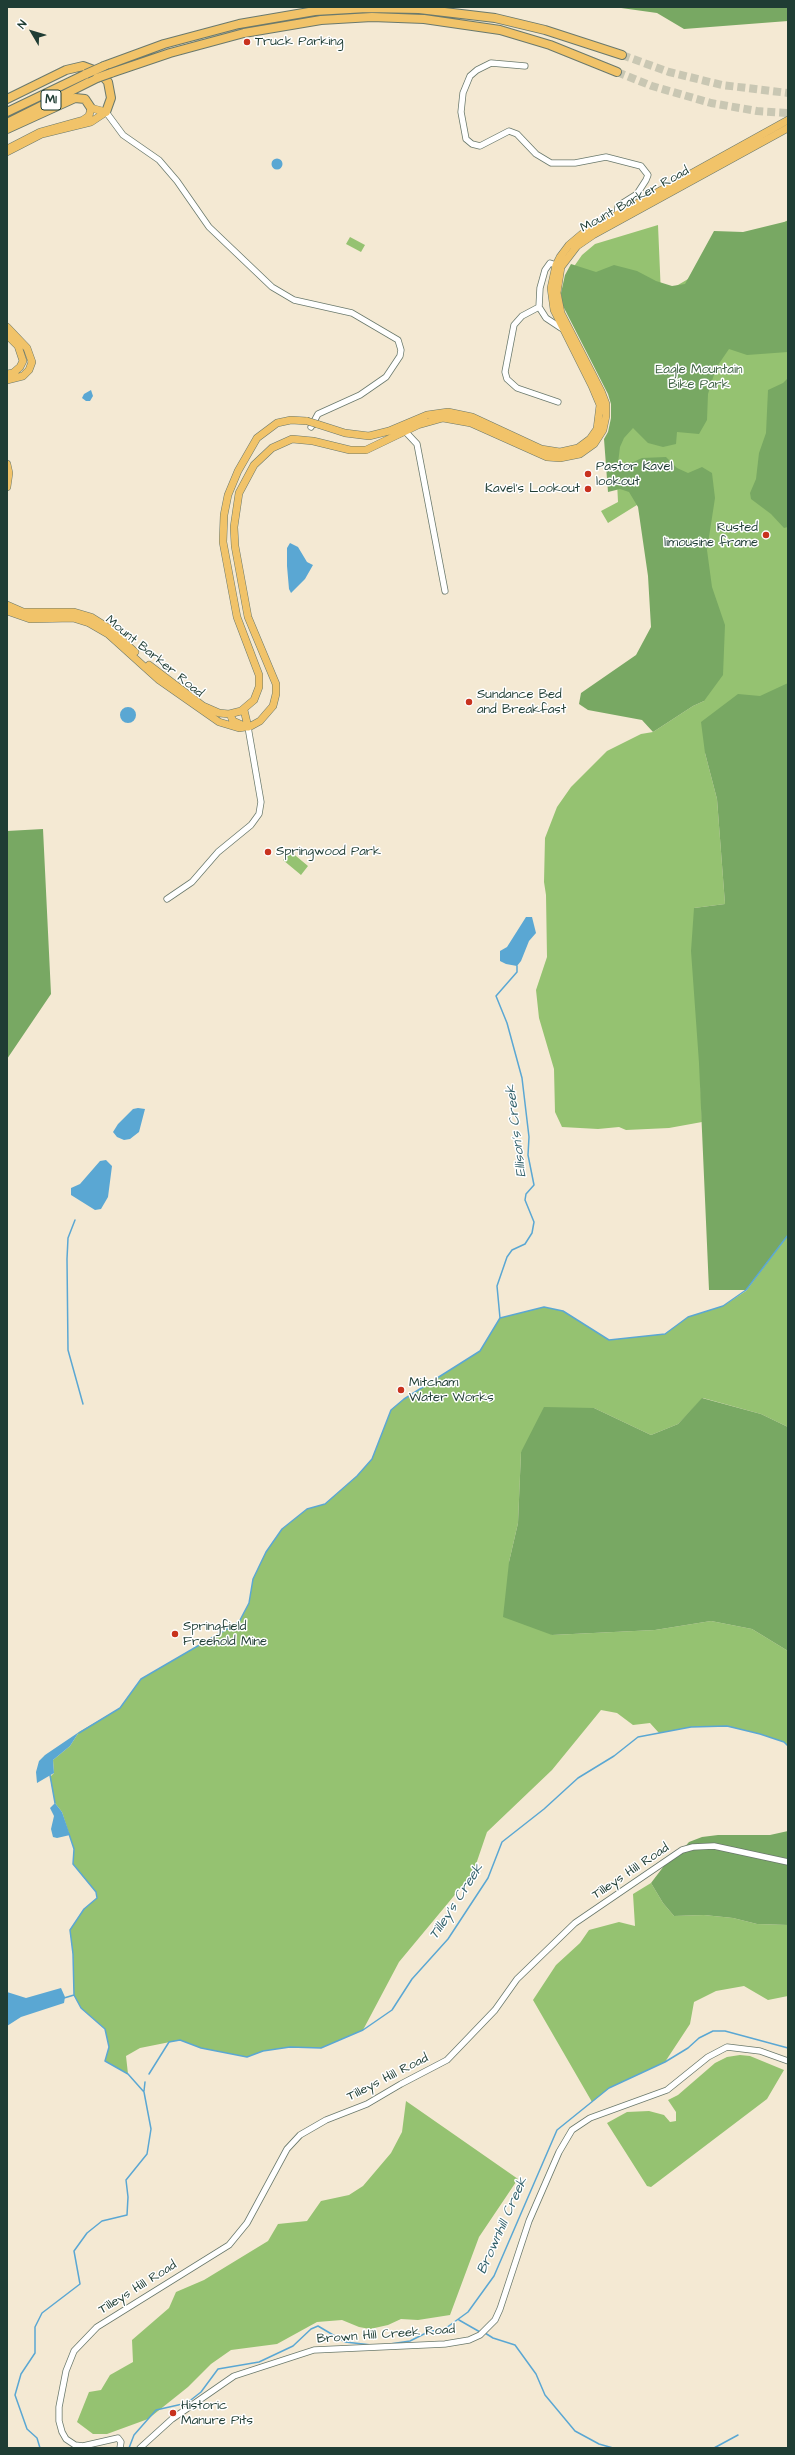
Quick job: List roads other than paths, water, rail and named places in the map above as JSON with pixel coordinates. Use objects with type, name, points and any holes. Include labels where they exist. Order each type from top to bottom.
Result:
[{"type":"highway","name":"M1","points":[[7,112],[104,66],[164,44],[239,24],[315,11],[367,8],[419,9],[495,18],[552,32],[622,55]]},
{"type":"highway","name":"M1","points":[[7,123],[97,78],[182,49],[244,33],[321,20],[372,17],[437,20],[500,30],[550,45],[617,72]]},
{"type":"highway","points":[[7,99],[66,70],[84,66],[100,72],[108,82],[111,98],[107,113]]},
{"type":"highway","points":[[7,129],[74,98],[85,99],[91,108]]},
{"type":"main road","points":[[7,148],[40,132],[83,120],[89,116],[91,108],[107,113]]},
{"type":"main road","points":[[7,152],[42,134],[91,122],[107,113]]},
{"type":"main road","name":"Mount Barker Road","points":[[7,611],[30,619],[73,618],[96,626],[159,680],[209,716],[227,726],[248,727],[264,718],[273,706],[276,694],[273,672],[248,617],[235,546],[235,514],[239,493],[254,465],[272,448],[292,439],[313,441],[350,450],[366,450],[427,415],[448,412],[472,417],[541,449],[560,452],[578,448],[590,439],[598,428],[600,406],[592,386],[561,328],[554,310],[551,296],[558,266],[577,246],[617,218],[788,120]]},
{"type":"main road","name":"Mount Barker Road","points":[[617,218],[788,128]]},
{"type":"main road","name":"Mount Barker Road","points":[[7,605],[23,612],[74,612],[91,617],[110,629],[147,663],[198,702],[215,712],[230,714],[244,710],[256,696],[259,681],[256,665],[237,617],[225,556],[222,529],[228,495],[251,446],[264,430],[283,421],[312,424],[362,436],[403,429],[443,418],[458,419],[471,423],[539,454],[560,458],[580,454],[594,444],[605,423],[606,404],[601,391],[566,325],[560,309],[557,293],[558,266]]},
{"type":"main road","points":[[7,328],[27,348],[31,355],[32,362],[29,370],[23,376],[7,380]]},
{"type":"main road","points":[[7,335],[18,346],[23,361],[20,367],[13,373],[7,374]]},
{"type":"main road","points":[[7,464],[9,473],[7,488]]},
{"type":"main road","points":[[244,710],[248,727]]},
{"type":"main road","points":[[230,714],[234,722],[248,727]]},
{"type":"street","points":[[525,66],[491,63],[477,70],[470,76],[466,84],[461,112],[466,139],[472,144],[480,146],[509,130],[517,134],[536,154],[551,162],[575,163],[606,156],[641,166],[648,175],[646,180],[637,194],[618,206],[617,218]]},
{"type":"street","points":[[107,113],[124,135],[159,160],[178,181],[209,227],[272,287],[294,300],[352,312],[392,336],[400,344],[400,356],[386,377],[360,395],[318,414],[312,424]]},
{"type":"street","points":[[558,266],[550,263],[545,270],[540,288],[539,307],[543,315],[561,328]]},
{"type":"street","points":[[539,307],[517,320],[512,332],[505,372],[507,379],[517,388],[558,402]]},
{"type":"street","points":[[403,429],[417,444],[445,591]]},
{"type":"street","points":[[167,899],[192,882],[218,852],[251,825],[259,814],[261,802],[248,727]]},
{"type":"street","name":"Tilleys Hill Road","points":[[120,2448],[121,2442],[118,2438],[83,2446],[75,2445],[66,2439],[62,2432],[59,2421],[59,2408],[66,2371],[74,2351],[97,2327],[210,2258],[237,2237],[247,2223],[287,2149],[300,2135],[326,2120],[368,2104],[401,2084],[447,2060],[495,2010],[517,1979],[575,1923],[682,1850],[693,1847],[714,1846],[788,1862]]},
{"type":"street","name":"Brown Hill Creek Road","points":[[140,2448],[172,2419],[234,2376],[314,2350],[445,2344],[469,2340],[480,2335],[495,2320],[500,2309],[529,2221],[560,2152],[572,2130],[590,2118],[667,2090],[708,2057],[727,2047],[760,2051],[788,2062]]},
{"type":"water","points":[[277,158],[281,160],[283,164],[281,168],[277,170],[273,168],[271,164],[273,160]]},
{"type":"water","points":[[91,390],[93,396],[90,401],[86,401],[82,398],[84,394]]},
{"type":"water","points":[[290,543],[298,547],[307,562],[313,565],[305,579],[291,593],[289,589],[287,566],[287,548]]},
{"type":"water","points":[[125,707],[131,707],[136,712],[134,721],[131,723],[125,723],[120,718],[120,712]]},
{"type":"water","points":[[526,917],[532,917],[536,933],[529,941],[521,961],[517,966],[500,961],[500,951],[507,947]]},
{"type":"water","points":[[133,1109],[145,1109],[139,1132],[130,1139],[124,1140],[117,1137],[113,1132],[118,1124]]},
{"type":"water","points":[[106,1160],[112,1166],[108,1197],[101,1209],[95,1210],[71,1195],[71,1188],[80,1184],[100,1161]]},
{"type":"water","points":[[79,1732],[70,1746],[53,1760],[54,1773],[37,1783],[36,1772],[39,1761],[45,1755]]},
{"type":"water","points":[[55,1803],[62,1812],[70,1835],[57,1838],[53,1837],[51,1829],[54,1816],[50,1808]]},
{"type":"water","points":[[61,1988],[65,1997],[64,2003],[21,2017],[7,2026],[7,1992],[26,1998]]},
{"type":"waterway","name":"Ellison's Creek","points":[[79,1733],[120,1708],[141,1679],[239,1622],[249,1603],[253,1579],[266,1552],[282,1529],[307,1509],[325,1504],[357,1476],[372,1459],[391,1410],[404,1399],[480,1351],[500,1318],[497,1286],[507,1257],[512,1250],[525,1244],[532,1233],[534,1222],[525,1200],[526,1194],[534,1185],[528,1155],[529,1137],[522,1078],[507,1023],[496,996],[517,972],[517,966]]},
{"type":"waterway","points":[[75,1220],[68,1238],[68,1350],[83,1404]]},
{"type":"waterway","points":[[500,1318],[544,1307],[563,1311],[609,1340],[665,1334],[688,1317],[723,1306],[746,1290],[788,1235]]},
{"type":"waterway","name":"Tilley's Creek","points":[[149,2074],[169,2042],[180,2040],[201,2048],[247,2057],[263,2051],[290,2047],[321,2048],[363,2030],[392,2010],[412,1979],[448,1939],[488,1878],[502,1842],[544,1809],[578,1778],[614,1756],[638,1737],[691,1727],[727,1726],[760,1734],[784,1742],[788,1746]]},
{"type":"waterway","name":"Ellison's Creek","points":[[50,1775],[55,1803]]},
{"type":"waterway","name":"Ellison's Creek","points":[[40,2448],[37,2438],[27,2429],[15,2395],[21,2374],[35,2353],[35,2327],[42,2313],[80,2284],[74,2251],[87,2233],[102,2221],[127,2215],[128,2197],[126,2180],[147,2154],[151,2129],[144,2092],[128,2074],[105,2061],[109,2047],[105,2029],[81,2008],[74,1995],[73,1954],[70,1930],[84,1909],[97,1898],[96,1892],[73,1864],[74,1849],[69,1834]]},
{"type":"waterway","points":[[64,1998],[74,1995]]},
{"type":"waterway","name":"Brownhill Creek","points":[[390,2344],[410,2341],[428,2332],[446,2328],[468,2312],[494,2276],[557,2130],[609,2088],[665,2062],[688,2048],[699,2038],[713,2031],[725,2031],[788,2048]]},
{"type":"waterway","name":"Tilley's Creek","points":[[144,2091],[145,2082]]},
{"type":"waterway","points":[[459,2320],[480,2332]]},
{"type":"waterway","name":"Brownhill Creek","points":[[129,2448],[134,2435],[156,2410],[187,2403],[201,2392],[218,2369],[259,2362],[293,2346],[311,2329],[318,2326],[345,2342],[372,2345]]},
{"type":"waterway","points":[[485,2333],[493,2338],[515,2345],[536,2374],[545,2395],[575,2431],[599,2444],[613,2448]]},
{"type":"waterway","points":[[714,2448],[738,2435]]},
{"type":"tunnel","points":[[622,55],[669,72],[722,85],[788,93]]},
{"type":"tunnel","points":[[617,72],[652,86],[711,103],[757,111],[788,113]]},
{"type":"place","name":"Truck Parking","points":[[247,42]]},
{"type":"place","name":"Pastor Kavel lookout","points":[[588,474]]},
{"type":"place","name":"Kavel's Lookout","points":[[588,489]]},
{"type":"place","name":"Rusted limousine frame","points":[[766,535]]},
{"type":"place","name":"Sundance Bed and Breakfast","points":[[469,702]]},
{"type":"place","name":"Springwood Park","points":[[268,852]]},
{"type":"place","name":"Mitcham Water Works","points":[[401,1390]]},
{"type":"place","name":"Springfield Freehold Mine","points":[[175,1634]]},
{"type":"place","name":"Historic Manure Pits","points":[[173,2413]]},
{"type":"park label","name":"Eagle Mountain Bike Park","points":[[699,378]]}]
